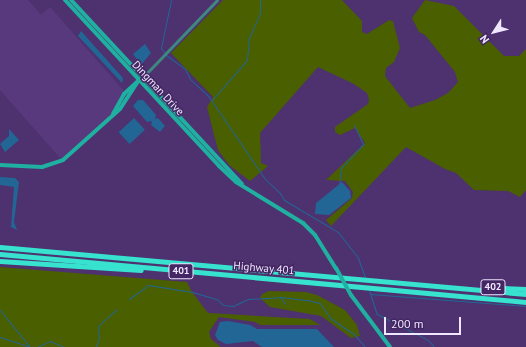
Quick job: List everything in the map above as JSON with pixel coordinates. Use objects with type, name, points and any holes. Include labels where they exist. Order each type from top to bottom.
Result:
[{"type":"highway","name":"Highway 401","points":[[0,247],[526,294]]},
{"type":"highway","name":"Highway 401","points":[[0,254],[526,302]]},
{"type":"highway","points":[[0,261],[148,271],[156,268]]},
{"type":"highway","name":"402","points":[[460,288],[470,286],[526,289]]},
{"type":"main road","name":"Dingman Drive","points":[[65,0],[141,79]]},
{"type":"main road","name":"Dingman Drive","points":[[71,0],[219,166],[242,184],[303,224],[315,235],[364,316],[390,347]]},
{"type":"main road","points":[[0,165],[42,167],[59,162],[113,115],[124,94],[141,79]]},
{"type":"street","points":[[141,79],[217,0]]},
{"type":"shaded area","points":[[0,0],[28,0],[41,15],[50,7],[124,91],[111,114],[61,159],[0,90]]},
{"type":"green space","points":[[223,0],[342,0],[362,21],[362,32],[367,34],[389,20],[393,21],[400,48],[394,62],[386,68],[385,76],[410,108],[435,100],[448,93],[458,82],[455,72],[425,35],[419,32],[412,18],[425,0],[454,6],[504,56],[519,56],[526,49],[526,190],[520,197],[508,191],[474,190],[456,173],[445,169],[406,147],[331,226],[326,220],[352,198],[353,192],[345,181],[326,180],[365,143],[355,128],[340,135],[335,132],[335,127],[368,104],[369,99],[367,93],[354,84],[318,67],[260,133],[261,163],[268,166],[250,181],[229,165],[218,150],[207,107],[213,97],[171,53]]},
{"type":"green space","points":[[0,267],[187,282],[192,292],[208,313],[310,319],[320,325],[260,325],[255,322],[219,317],[209,332],[211,339],[221,347],[0,347]]},
{"type":"green space","points":[[269,291],[306,292],[317,295],[345,310],[357,325],[360,336],[351,338],[321,316],[270,307],[260,298],[262,294]]},
{"type":"water","points":[[81,31],[123,78],[122,83],[78,36]]},
{"type":"water","points":[[145,44],[151,53],[141,65],[133,54]]},
{"type":"water","points":[[138,100],[143,100],[156,115],[155,119],[158,118],[165,126],[160,132],[151,125],[152,121],[147,122],[133,106]]},
{"type":"water","points":[[134,118],[145,130],[130,144],[119,132]]},
{"type":"water","points":[[9,129],[19,140],[5,152],[0,144],[9,136]]},
{"type":"water","points":[[0,177],[15,178],[19,182],[14,222],[17,230],[11,227],[14,187],[0,185]]},
{"type":"water","points":[[342,182],[350,191],[351,198],[329,215],[315,214],[316,203]]},
{"type":"water","points":[[228,321],[250,325],[257,329],[317,329],[334,347],[262,347],[253,341],[226,344],[218,340],[215,335],[220,322]]},
{"type":"waterway","points":[[164,52],[161,48],[171,0]]},
{"type":"waterway","points":[[212,100],[247,60],[249,38],[260,13],[260,0]]},
{"type":"waterway","points":[[166,55],[185,69],[190,79],[209,97],[265,179],[280,193],[284,200],[338,232],[358,258],[365,277]]},
{"type":"waterway","points":[[339,187],[341,168],[363,144],[354,125]]},
{"type":"waterway","points":[[129,299],[148,285],[192,292],[217,299],[223,305],[233,306],[248,299],[281,297],[307,300],[320,303],[330,318],[354,334],[365,347]]},
{"type":"waterway","points":[[369,290],[377,314],[428,340],[434,347]]},
{"type":"waterway","points":[[370,294],[526,306]]},
{"type":"waterway","points":[[281,298],[285,304]]},
{"type":"waterway","points":[[96,347],[99,338],[98,326],[117,309]]},
{"type":"waterway","points":[[0,310],[30,347]]},
{"type":"waterway","points":[[0,337],[30,347]]},
{"type":"waterway","points":[[37,347],[50,341],[64,347]]}]
